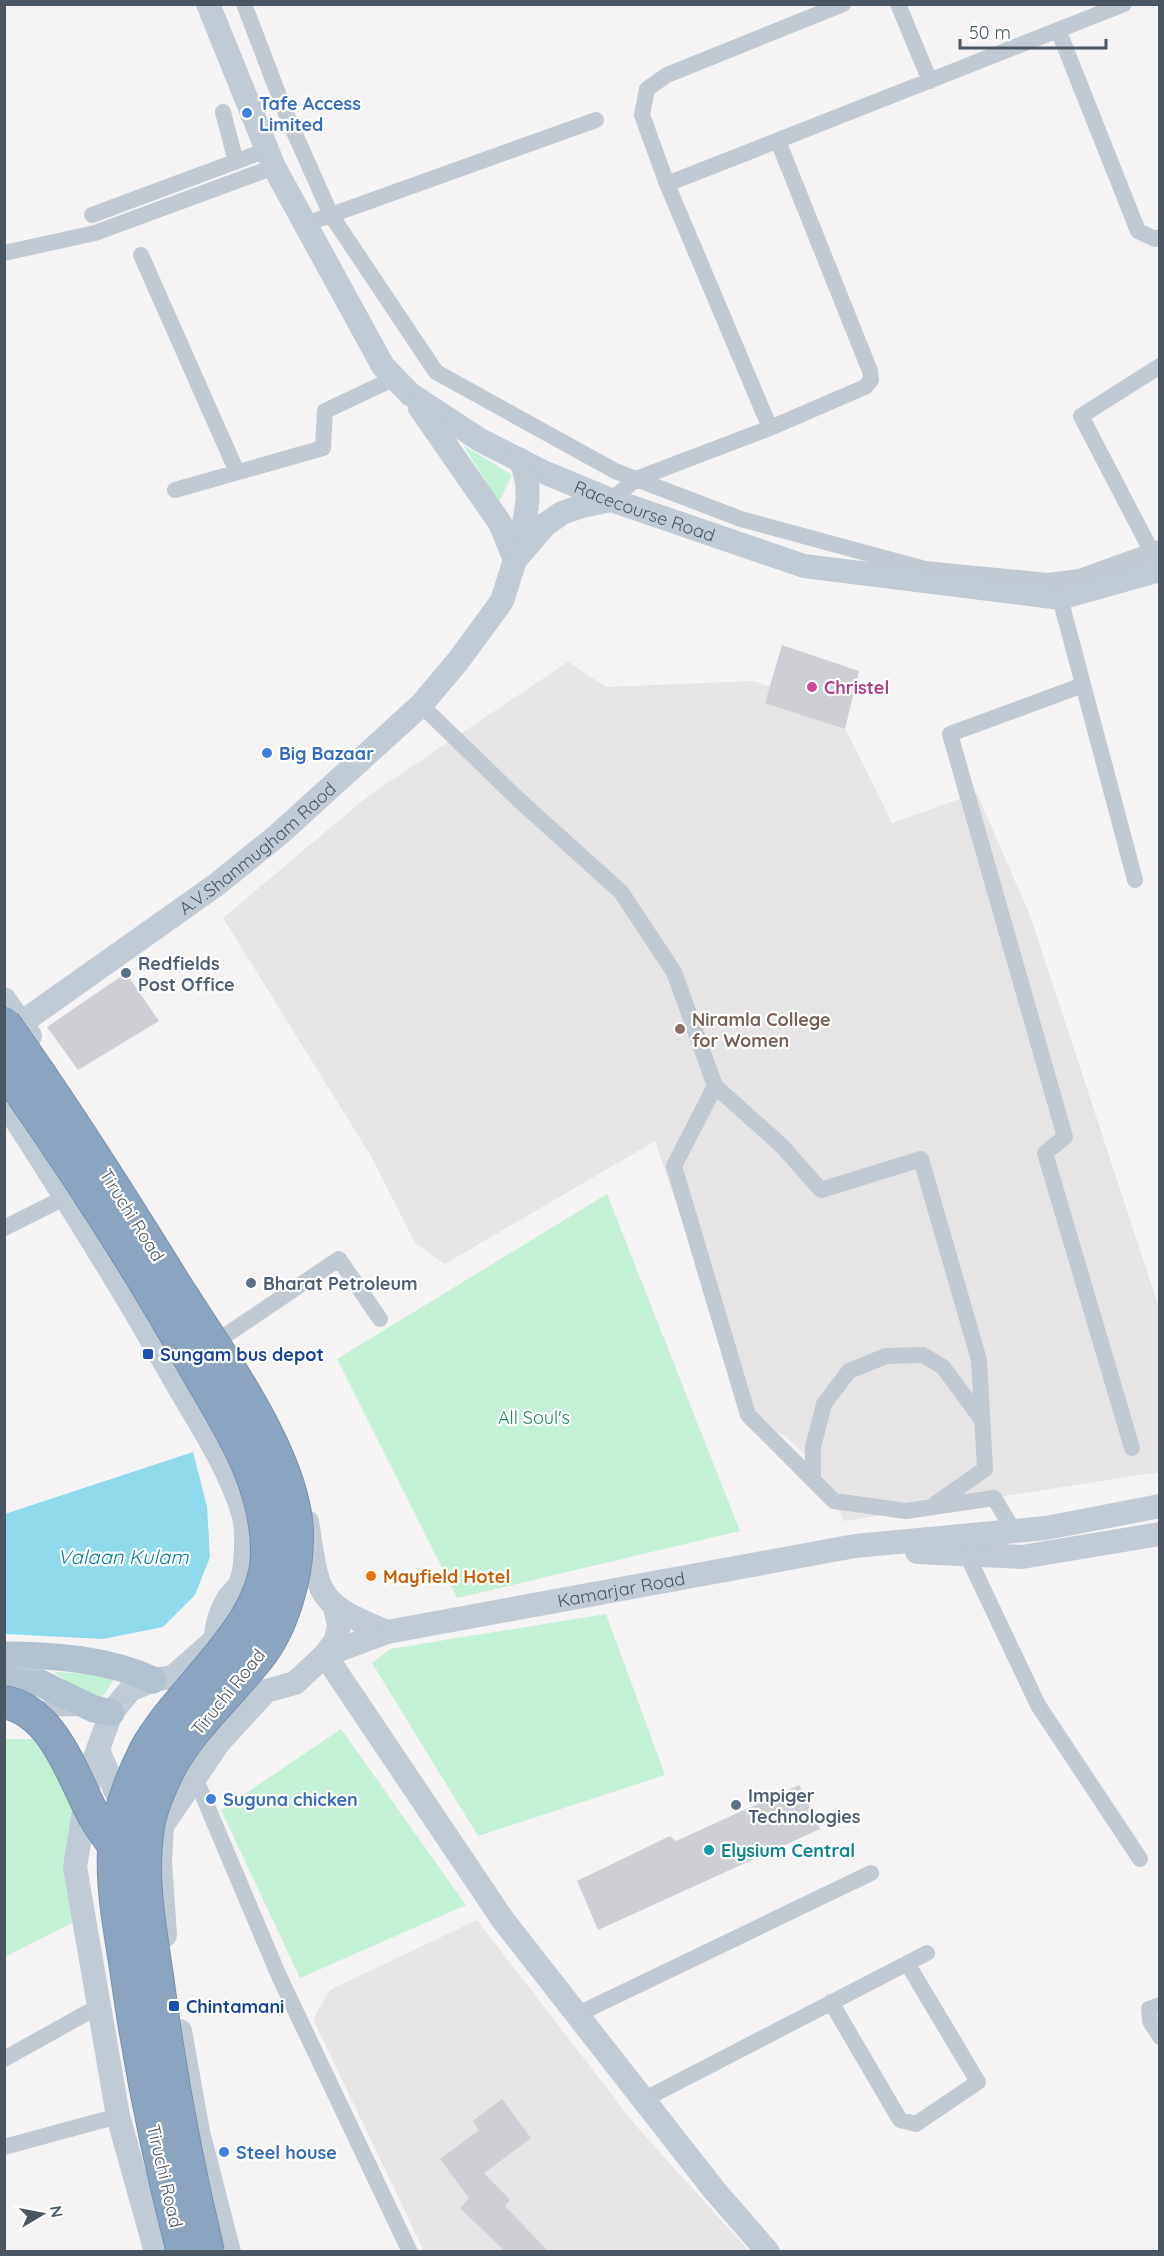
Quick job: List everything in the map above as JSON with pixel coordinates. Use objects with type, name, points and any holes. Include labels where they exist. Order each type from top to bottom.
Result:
[{"type":"highway","name":"Tiruchi Road","points":[[13,1023],[266,1432],[296,1511],[297,1543],[293,1575],[285,1604],[269,1639],[259,1657],[234,1683],[182,1748],[160,1788],[147,1829],[144,1864],[146,1900],[165,2042],[192,2187],[208,2252]]},
{"type":"highway","name":"Tiruchi Road","points":[[4,1068],[83,1181],[169,1321],[242,1450],[265,1511],[267,1557],[263,1579],[249,1617],[159,1727],[131,1783],[115,1847],[116,1901],[137,2050],[159,2250]]},
{"type":"highway","points":[[4,1702],[14,1704],[35,1718],[50,1735],[115,1847]]},
{"type":"main road","points":[[4,1655],[95,1662],[163,1679]]},
{"type":"main road","points":[[4,1682],[40,1683],[102,1711]]},
{"type":"street","points":[[244,4],[286,114],[331,215],[436,372],[615,471],[741,519],[925,569],[1048,581],[1079,576],[1158,559],[1081,416],[1160,366]]},
{"type":"street","points":[[770,428],[667,184],[642,115],[647,89],[667,75],[843,4]]},
{"type":"street","points":[[898,4],[930,81]]},
{"type":"street","points":[[667,184],[1059,32],[1124,4]]},
{"type":"street","name":"Racecourse Road","points":[[214,7],[271,158],[383,366],[403,386],[480,440],[610,500],[804,566],[1060,598],[1158,559]]},
{"type":"street","points":[[1059,32],[1138,231],[1155,239],[1160,237]]},
{"type":"street","points":[[223,112],[236,162]]},
{"type":"street","points":[[306,224],[596,120]]},
{"type":"street","points":[[610,500],[636,479],[770,428],[865,387],[871,380],[870,371],[778,141]]},
{"type":"street","points":[[92,215],[236,162],[271,158]]},
{"type":"street","points":[[4,253],[94,233],[271,158]]},
{"type":"street","points":[[141,255],[237,472]]},
{"type":"street","points":[[175,490],[323,448],[325,411],[403,386],[500,523],[515,560]]},
{"type":"street","points":[[515,560],[528,505],[529,487],[520,460]]},
{"type":"street","name":"A.V.Shanmugham Raod","points":[[13,1023],[216,885],[278,836],[421,705],[458,661],[502,601],[515,560],[546,524],[562,513],[610,500]]},
{"type":"street","points":[[1060,598],[1135,880]]},
{"type":"street","points":[[1083,685],[950,734],[1065,1137],[1045,1154],[1132,1448]]},
{"type":"street","points":[[421,705],[519,801],[621,892],[674,972],[716,1086],[782,1146],[821,1190],[921,1159],[979,1360],[985,1469],[931,1507]]},
{"type":"street","points":[[4,999],[13,1023],[223,1337],[296,1467],[318,1588]]},
{"type":"street","points":[[716,1086],[674,1166],[748,1415],[834,1501],[906,1511],[994,1498],[1014,1531]]},
{"type":"street","points":[[4,1101],[66,1197],[151,1338],[223,1465],[244,1515],[245,1552],[240,1584]]},
{"type":"street","points":[[4,1228],[66,1197]]},
{"type":"street","points":[[223,1337],[339,1259],[380,1319]]},
{"type":"street","points":[[813,1480],[813,1447],[824,1404],[849,1371],[886,1356],[923,1355],[943,1367],[982,1420]]},
{"type":"street","name":"Kamarjar Road","points":[[325,1655],[387,1632],[855,1546],[1046,1528],[1160,1506]]},
{"type":"street","name":"Kamarjar Road","points":[[855,1546],[1022,1557],[1160,1534]]},
{"type":"street","points":[[967,1555],[1038,1705],[1140,1859]]},
{"type":"street","points":[[4,1709],[70,1707],[102,1711],[130,1690],[163,1679],[217,1629],[229,1598],[240,1584],[254,1577],[282,1573],[308,1579],[335,1608],[346,1616],[387,1632]]},
{"type":"street","points":[[217,1629],[223,1665],[233,1679],[249,1688],[266,1691],[295,1683],[325,1655],[336,1640],[339,1625],[335,1608]]},
{"type":"street","points":[[325,1655],[491,1904],[715,2191],[768,2252]]},
{"type":"street","points":[[163,1679],[203,1690],[227,1734]]},
{"type":"street","points":[[229,2252],[198,2132],[166,1950],[160,1862],[162,1826],[194,1775],[266,1691]]},
{"type":"street","points":[[102,1711],[98,1750],[91,1769],[75,1867],[118,2116],[159,2250]]},
{"type":"street","points":[[98,1750],[116,1792],[138,1812],[162,1826]]},
{"type":"street","points":[[194,1775],[279,1976],[410,2252]]},
{"type":"street","points":[[576,2015],[871,1873]]},
{"type":"street","points":[[643,2100],[927,1953]]},
{"type":"street","points":[[831,2002],[900,2120],[916,2124],[978,2082],[907,1963]]},
{"type":"street","points":[[4,2058],[100,2005]]},
{"type":"street","points":[[1160,2005],[1149,2009],[1150,2021],[1160,2037]]},
{"type":"street","points":[[4,2147],[118,2116]]},
{"type":"shaded area","name":"Niramla College for Women","points":[[568,662],[606,687],[753,681],[835,708],[892,823],[977,793],[1031,918],[1159,1308],[1159,1472],[844,1521],[818,1467],[785,1436],[748,1415],[655,1141],[445,1264],[415,1243],[371,1156],[223,918],[368,796]]},
{"type":"shaded area","points":[[477,1920],[636,2126],[749,2251],[424,2251],[313,2019],[330,1990]]},
{"type":"green space","points":[[463,445],[512,475],[499,502]]},
{"type":"green space","name":"All Soul's","points":[[607,1194],[740,1531],[457,1598],[337,1359]]},
{"type":"green space","points":[[606,1614],[665,1775],[478,1836],[372,1663],[390,1649]]},
{"type":"green space","points":[[54,1672],[117,1675],[99,1702]]},
{"type":"green space","points":[[341,1729],[466,1905],[300,1978],[221,1810]]},
{"type":"green space","points":[[5,1739],[68,1739],[95,1762],[82,1872],[89,1914],[5,1957]]},
{"type":"water","name":"Valaan Kulam","points":[[193,1452],[207,1507],[210,1557],[195,1595],[163,1627],[103,1639],[5,1634],[5,1514]]},
{"type":"building","name":"Christel","points":[[782,645],[859,671],[845,729],[765,703]]},
{"type":"building","points":[[126,973],[159,1021],[78,1070],[47,1027]]},
{"type":"building","name":"Elysium Central","points":[[799,1785],[820,1829],[598,1930],[577,1881],[670,1836],[676,1841]]},
{"type":"building","points":[[502,2099],[531,2138],[484,2173],[510,2200],[505,2206],[549,2252],[506,2252],[460,2208],[469,2198],[440,2159],[479,2130],[473,2121]]},
{"type":"place","name":"Tafe Access Limited","points":[[247,113]]},
{"type":"place","name":"Christel","points":[[812,687]]},
{"type":"place","name":"Big Bazaar","points":[[267,753]]},
{"type":"place","name":"Redfields Post Office","points":[[126,973]]},
{"type":"place","name":"Niramla College for Women","points":[[680,1029]]},
{"type":"place","name":"Bharat Petroleum","points":[[251,1283]]},
{"type":"place","name":"Sungam bus depot","points":[[148,1354]]},
{"type":"place","name":"Mayfield Hotel","points":[[371,1576]]},
{"type":"place","name":"Suguna chicken","points":[[211,1799]]},
{"type":"place","name":"Impiger Technologies","points":[[736,1805]]},
{"type":"place","name":"Elysium Central","points":[[709,1850]]},
{"type":"place","name":"Chintamani","points":[[174,2006]]},
{"type":"place","name":"Steel house","points":[[224,2152]]}]
